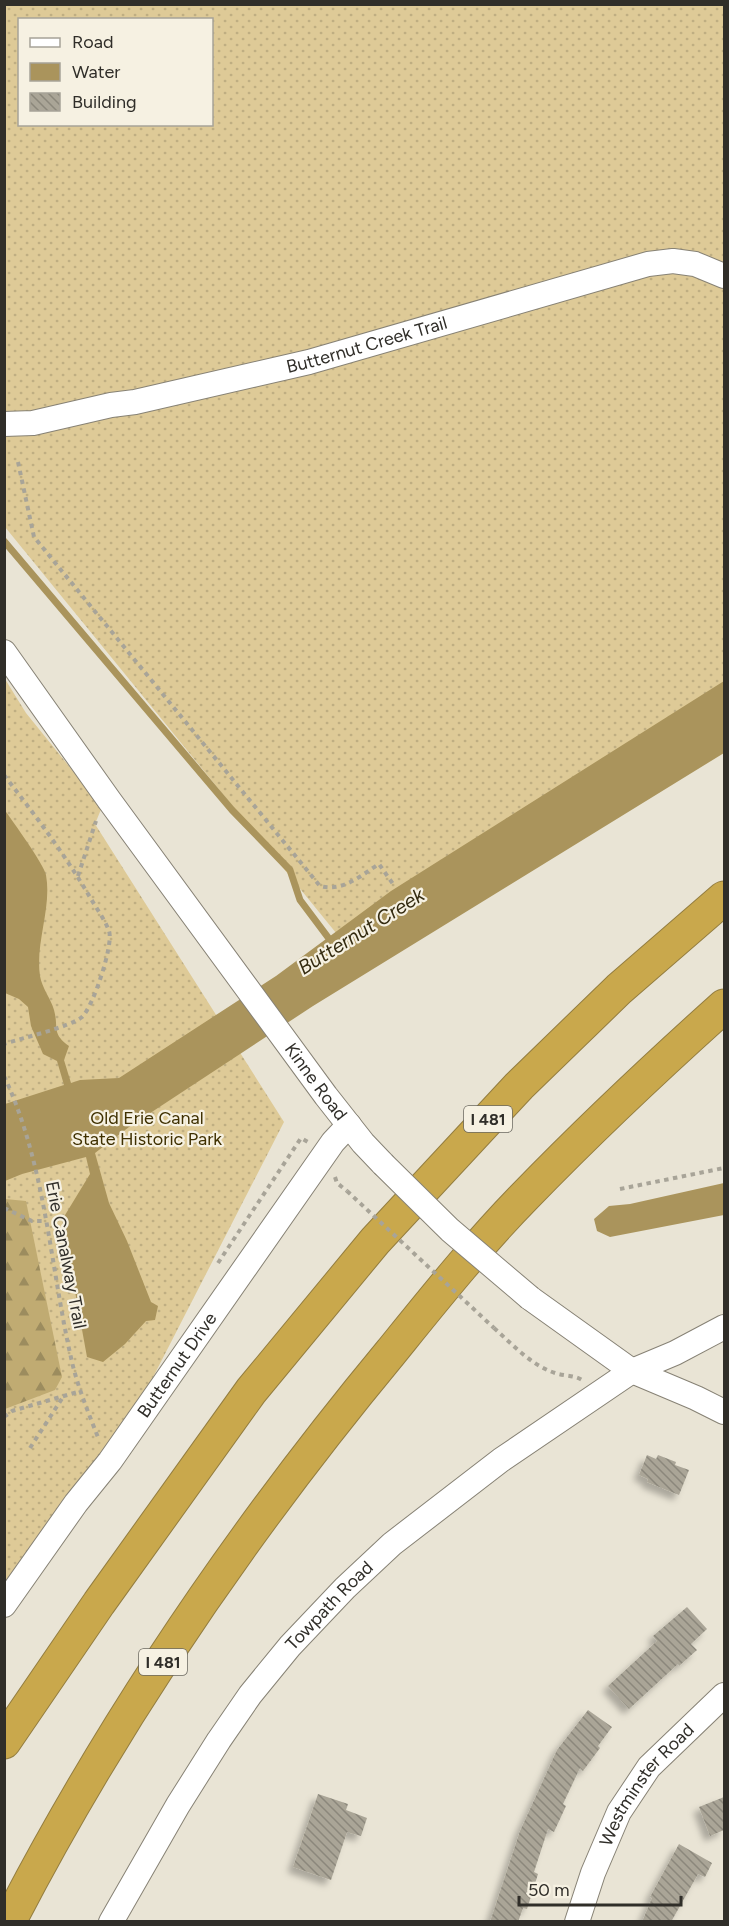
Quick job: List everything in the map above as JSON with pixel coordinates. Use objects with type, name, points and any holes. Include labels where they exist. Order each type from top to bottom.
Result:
[{"type":"highway","name":"I 481","points":[[4,1742],[99,1603],[251,1391],[375,1240],[527,1078],[619,989],[724,898]]},
{"type":"highway","name":"I 481","points":[[9,1922],[95,1766],[204,1598],[338,1416],[447,1284],[523,1198],[646,1076],[724,1006]]},
{"type":"street","name":"Butternut Creek Trail","points":[[4,424],[33,423],[309,362],[648,264],[673,261],[695,264],[724,276]]},
{"type":"street","name":"Kinne Road","points":[[4,652],[204,932],[348,1125],[383,1164],[450,1230],[530,1298],[632,1371],[724,1412]]},
{"type":"street","name":"Butternut Drive","points":[[4,1605],[76,1503],[110,1461],[333,1142],[348,1125]]},
{"type":"street","points":[[632,1371],[675,1353],[724,1328]]},
{"type":"street","name":"Towpath Road","points":[[111,1922],[178,1805],[219,1740],[250,1695],[316,1617],[392,1544],[452,1496],[632,1371]]},
{"type":"street","name":"Westminster Road","points":[[577,1922],[593,1873],[625,1803],[649,1767],[724,1695]]},
{"type":"path","points":[[18,462],[34,537],[320,886],[330,889],[343,887],[380,864],[393,884]]},
{"type":"path","points":[[4,775],[78,877],[110,933],[106,962],[92,1002],[82,1016],[68,1024],[4,1044]]},
{"type":"path","points":[[78,877],[96,821],[109,800]]},
{"type":"path","name":"Erie Canalway Trail","points":[[4,1076],[15,1098],[40,1185],[72,1363],[99,1440]]},
{"type":"path","points":[[620,1189],[724,1168]]},
{"type":"path","points":[[347,1191],[530,1360],[555,1373],[576,1376],[603,1392]]},
{"type":"path","points":[[4,1208],[32,1221],[46,1221]]},
{"type":"path","points":[[4,1417],[12,1411],[81,1391]]},
{"type":"path","points":[[30,1448],[64,1396]]},
{"type":"green space","points":[[4,5],[724,5],[724,725],[354,955],[5,527]]},
{"type":"green space","name":"Old Erie Canal State Historic Park","points":[[5,679],[26,713],[102,807],[95,824],[284,1122],[110,1461],[5,1605]]},
{"type":"green space","points":[[5,1199],[26,1201],[62,1377],[55,1390],[5,1409]]},
{"type":"water","name":"Butternut Creek","points":[[724,681],[724,753],[313,1006],[129,1127],[95,1153],[109,1203],[151,1302],[158,1306],[155,1320],[146,1321],[125,1344],[103,1362],[87,1357],[62,1220],[90,1174],[86,1157],[22,1174],[5,1181],[5,1104],[64,1085],[57,1061],[43,1054],[31,1026],[28,1007],[19,999],[5,993],[4,809],[46,875],[47,900],[40,951],[40,976],[54,1010],[58,1034],[69,1046],[64,1060],[71,1083],[80,1080],[119,1078],[276,976],[391,891]]},
{"type":"water","points":[[724,1183],[724,1215],[610,1237],[597,1231],[594,1219],[609,1206],[630,1204]]},
{"type":"building","points":[[647,1455],[656,1459],[658,1455],[689,1470],[679,1495],[647,1482],[648,1479],[639,1475]]},
{"type":"building","points":[[687,1607],[707,1629],[691,1644],[697,1650],[679,1666],[678,1664],[629,1709],[608,1686],[657,1641],[653,1636]]},
{"type":"building","points":[[588,1710],[612,1727],[583,1771],[580,1768],[563,1804],[566,1806],[554,1832],[548,1829],[534,1872],[538,1874],[527,1909],[523,1908],[518,1922],[490,1922],[520,1831],[557,1750]]},
{"type":"building","points":[[318,1794],[348,1804],[346,1810],[367,1818],[361,1836],[347,1832],[331,1880],[293,1867]]},
{"type":"building","points":[[724,1797],[724,1830],[710,1836],[699,1807]]},
{"type":"building","points":[[679,1844],[712,1863],[705,1877],[698,1874],[671,1922],[642,1922],[652,1898],[650,1897]]},
{"type":"waterway","name":"Butternut Creek","points":[[4,541],[232,810],[290,870],[300,900],[333,944]]}]
